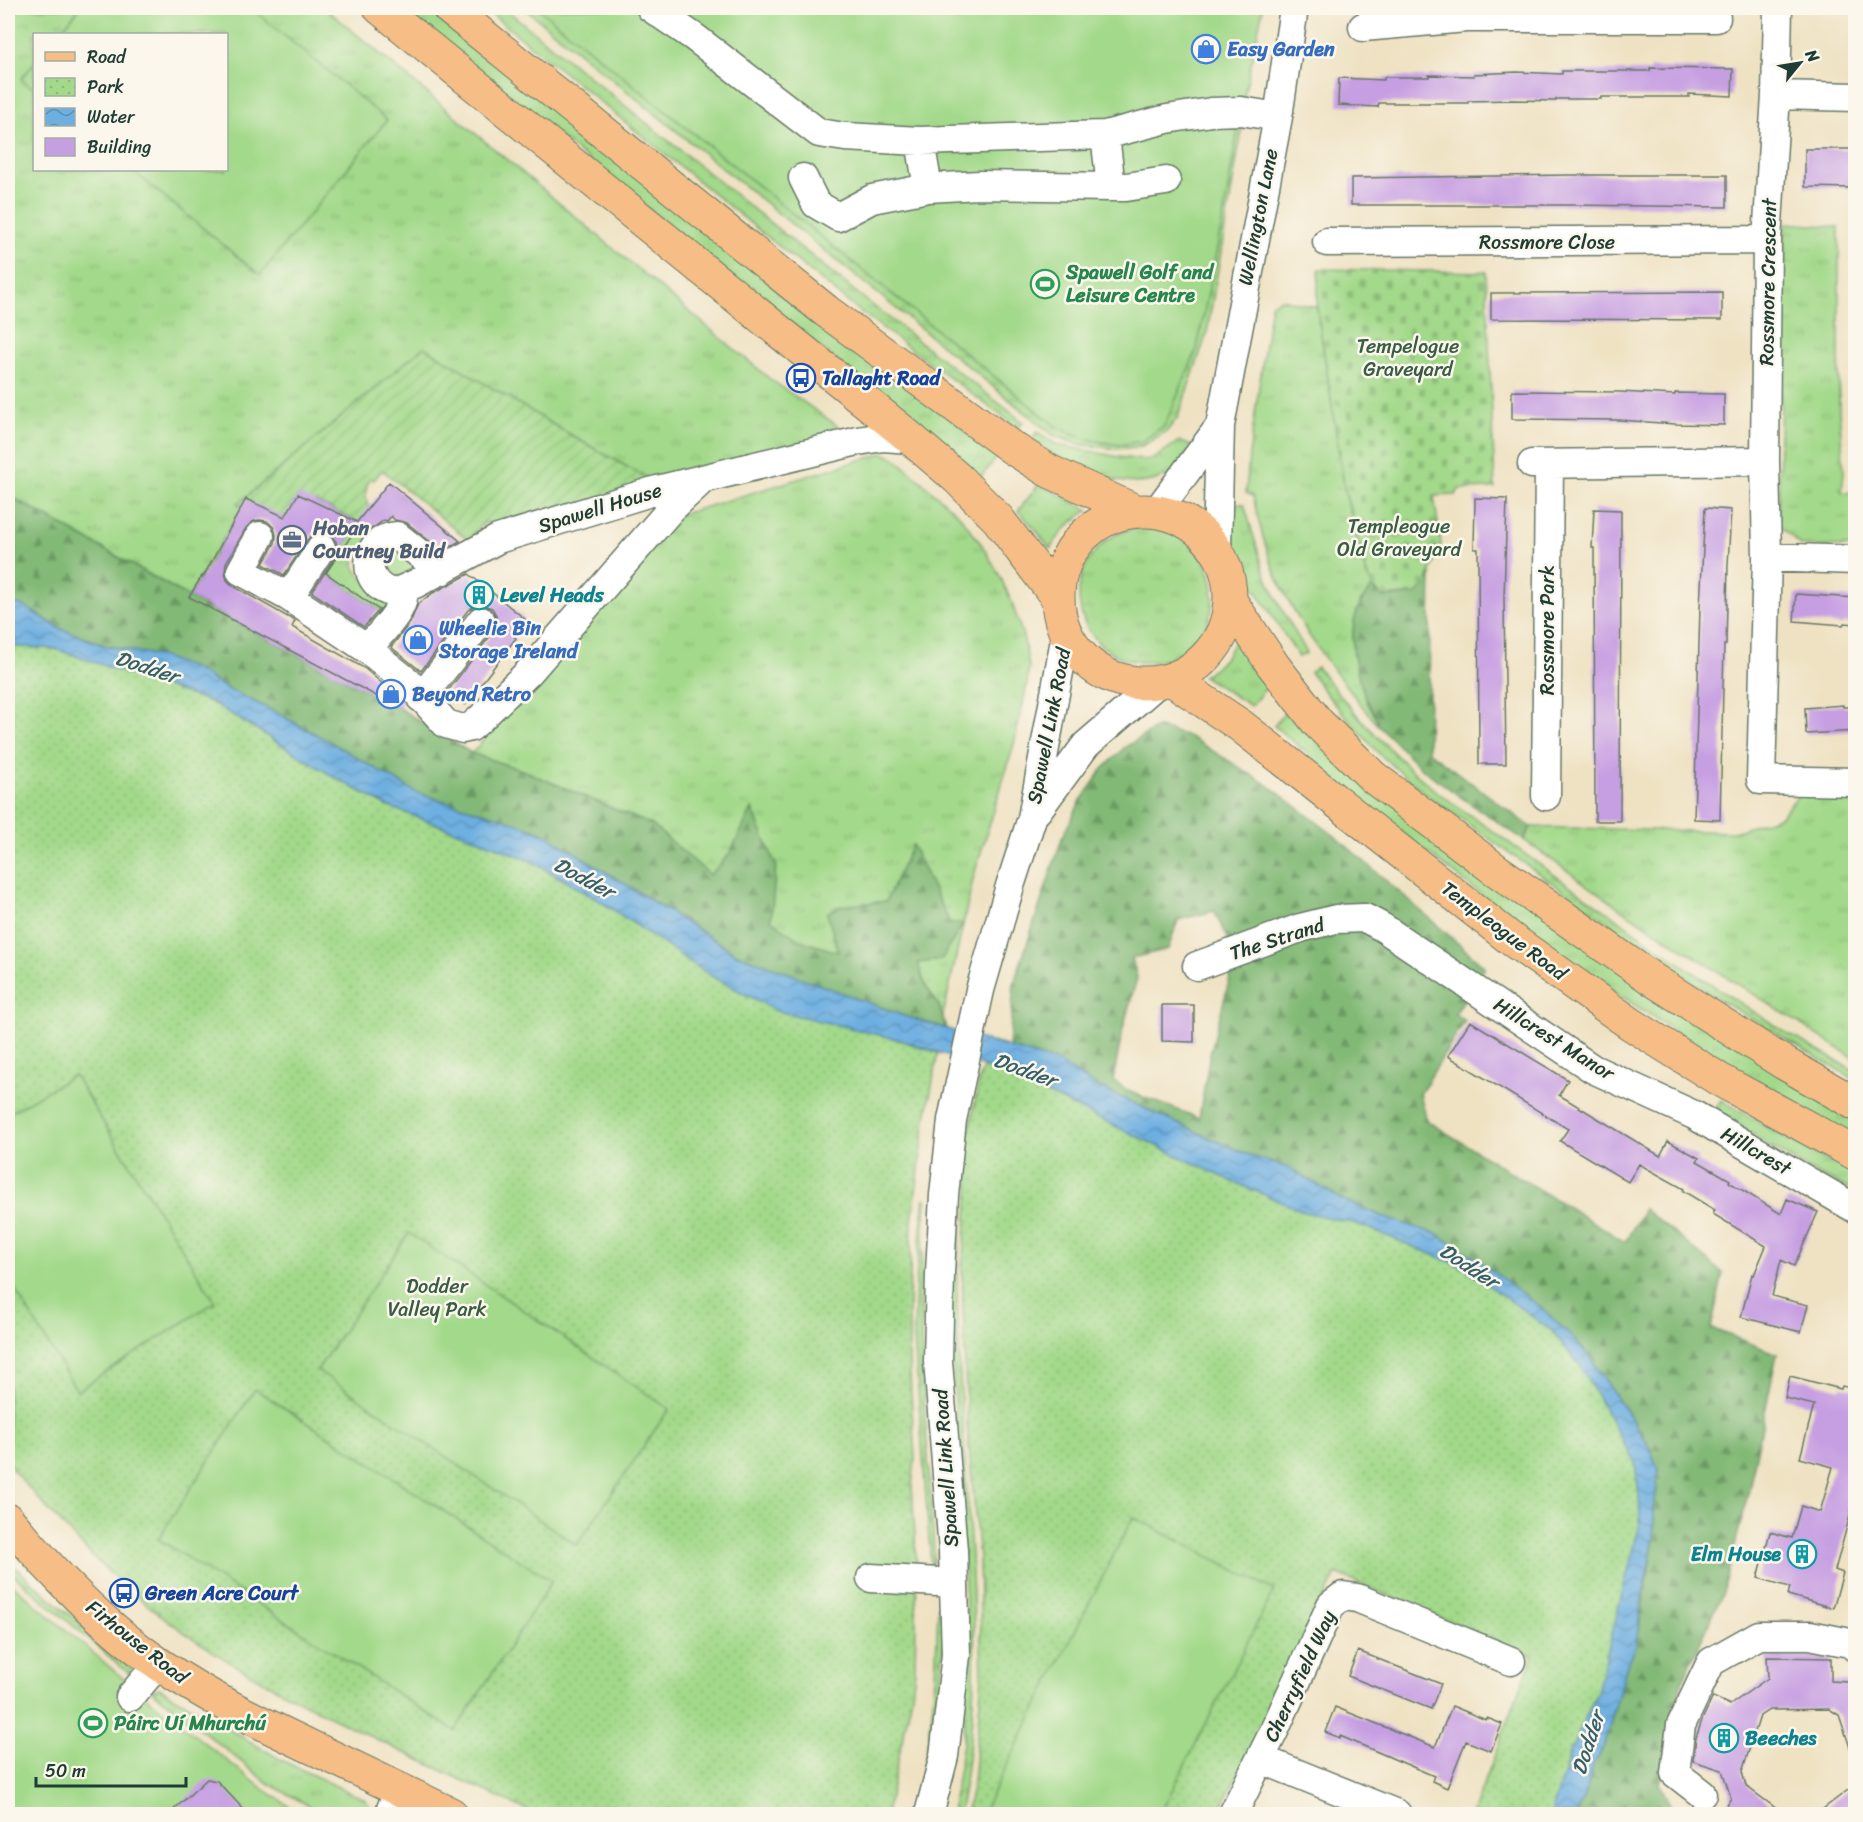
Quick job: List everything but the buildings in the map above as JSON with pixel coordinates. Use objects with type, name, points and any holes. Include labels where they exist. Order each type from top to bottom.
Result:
[{"type":"main road","points":[[380,8],[957,478],[998,519],[1056,597],[1066,634],[1078,652],[1094,667],[1109,675],[1137,683],[1165,681],[1194,668],[1213,650],[1226,627],[1231,602],[1228,574],[1217,549],[1201,531],[1185,521],[1145,511],[1049,471],[1011,447],[826,311],[449,8]]},
{"type":"main road","points":[[1056,597],[1062,570],[1072,548],[1089,530],[1109,517],[1145,511]]},
{"type":"main road","points":[[1231,602],[1273,665],[1318,723],[1373,777],[1496,870],[1655,981],[1784,1063],[1856,1104]]},
{"type":"main road","name":"Templeogue Road","points":[[1165,681],[1241,726],[1511,939],[1631,1024],[1720,1080],[1856,1154]]},
{"type":"main road","name":"Firhouse Road","points":[[8,1520],[36,1554],[83,1600],[158,1664],[217,1701],[394,1802],[451,1815]]},
{"type":"street","points":[[651,8],[694,37],[819,133],[844,137],[920,141],[1105,135],[1167,118],[1211,111],[1241,111],[1278,117]]},
{"type":"street","name":"Wellington Lane","points":[[1217,549],[1220,426],[1278,117],[1294,8]]},
{"type":"street","name":"Rossmore Crescent","points":[[1778,8],[1776,95],[1767,240],[1765,461],[1767,558],[1761,780],[1856,782]]},
{"type":"street","points":[[1363,27],[1466,13],[1716,18]]},
{"type":"street","points":[[1776,95],[1856,96]]},
{"type":"street","points":[[1105,135],[1111,187]]},
{"type":"street","points":[[920,141],[928,188]]},
{"type":"street","points":[[803,178],[816,204],[838,218],[872,198],[928,188],[979,185],[1126,187],[1166,181]]},
{"type":"street","name":"Rossmore Close","points":[[1327,242],[1767,240]]},
{"type":"street","points":[[858,441],[867,432],[870,412],[861,399]]},
{"type":"street","name":"Wellington Lane","points":[[1145,511],[1220,426]]},
{"type":"street","name":"Spawell House","points":[[367,648],[423,588],[490,532],[858,441],[883,437],[911,439]]},
{"type":"street","name":"Rossmore Park","points":[[1546,796],[1541,464],[1765,461]]},
{"type":"street","name":"Spawell House","points":[[421,698],[446,724],[463,729],[476,723],[513,688],[570,626],[671,509],[704,479]]},
{"type":"street","points":[[260,536],[241,571],[289,597],[367,648],[407,681],[421,698],[481,621]]},
{"type":"street","points":[[289,597],[321,548]]},
{"type":"street","points":[[1767,558],[1856,560]]},
{"type":"street","name":"Spawell Link Road","points":[[929,1815],[944,1756],[956,1655],[954,1583],[938,1360],[944,1195],[952,1120],[980,990],[1032,818],[1066,634]]},
{"type":"street","name":"Spawell Link Road","points":[[1032,818],[1086,745],[1165,681]]},
{"type":"street","name":"The Strand","points":[[1197,966],[1300,928],[1336,920],[1365,918],[1480,992]]},
{"type":"street","name":"Hillcrest Manor","points":[[1480,992],[1593,1069],[1694,1115]]},
{"type":"street","points":[[1694,1115],[1720,1080]]},
{"type":"street","name":"Hillcrest","points":[[1694,1115],[1856,1209]]},
{"type":"street","points":[[871,1578],[954,1583]]},
{"type":"street","name":"Cherryfield Way","points":[[1233,1815],[1331,1605],[1343,1596],[1357,1598],[1511,1661]]},
{"type":"street","points":[[1702,1794],[1675,1773],[1681,1725],[1711,1662],[1759,1635],[1810,1635],[1854,1641]]},
{"type":"street","points":[[130,1697],[158,1664]]},
{"type":"street","name":"Cherryfield Way","points":[[1261,1759],[1397,1815]]},
{"type":"green space","points":[[8,8],[325,8],[770,379],[845,431],[654,482],[424,348],[239,503],[243,506],[189,597],[8,495]]},
{"type":"green space","points":[[80,8],[251,8],[387,120],[260,275],[133,171],[228,171],[228,33],[59,33]]},
{"type":"green space","points":[[400,8],[434,8],[998,456],[981,477]]},
{"type":"green space","points":[[484,8],[504,8],[862,297],[1023,422],[1018,428],[854,307]]},
{"type":"green space","name":"Spawell Golf and Leisure Centre","points":[[524,8],[538,8],[558,23],[563,17],[1119,159],[1243,124],[1207,333],[1178,417],[1167,431],[1142,446],[1117,449],[1078,444],[1053,435]]},
{"type":"green space","name":"Spawell Golf and Leisure Centre","points":[[538,8],[1263,8],[1241,111],[1197,349],[1165,425],[1142,441],[1119,445],[1086,439],[1057,427]]},
{"type":"green space","points":[[33,64],[33,88],[21,79]]},
{"type":"green space","points":[[1785,223],[1839,227],[1839,411],[1844,472],[1842,492],[1855,493],[1855,547],[1802,546],[1778,525]]},
{"type":"green space","name":"Tempelogue Graveyard","points":[[1319,269],[1486,272],[1495,488],[1459,489],[1456,495],[1434,496],[1441,544],[1425,586],[1416,594],[1383,597],[1373,587],[1367,574],[1345,491],[1317,307]]},
{"type":"green space","points":[[1281,299],[1317,307],[1345,491],[1366,574],[1373,587],[1360,602],[1366,701],[1378,721],[1376,723],[1335,672],[1298,618],[1270,559],[1253,496],[1246,493],[1249,455],[1271,304]]},
{"type":"green space","points":[[424,347],[654,482],[494,530],[485,522],[479,528],[480,537],[471,542],[382,470],[374,480],[371,478],[367,486],[366,497],[369,509],[360,523],[316,502],[297,532],[238,504]]},
{"type":"green space","points":[[1037,432],[1057,445],[1142,460],[1153,459],[1179,441],[1192,446],[1175,470],[1156,480],[1138,483],[1099,476],[1062,459],[1031,439]]},
{"type":"green space","points":[[883,453],[896,459],[960,516],[982,545],[1012,603],[1023,636],[1029,666],[1013,748],[974,875],[941,1025],[471,754],[563,649],[673,517]]},
{"type":"green space","points":[[1039,484],[1089,510],[1067,527],[1050,549],[1018,511]]},
{"type":"green space","points":[[8,495],[189,597],[399,708],[471,753],[522,770],[652,825],[710,875],[730,853],[752,809],[776,865],[771,920],[799,940],[838,952],[827,913],[840,906],[886,901],[912,845],[950,923],[963,924],[941,960],[918,963],[925,985],[939,1005],[946,1028],[904,1016],[737,954],[544,833],[417,793],[332,743],[226,688],[197,670],[164,657],[104,645],[59,628],[22,605],[8,603]]},
{"type":"green space","points":[[1244,504],[1264,571],[1280,606],[1307,653],[1299,657],[1254,587],[1234,543],[1228,505]]},
{"type":"green space","points":[[357,527],[374,535],[357,555],[354,567],[370,584],[394,603],[385,614],[326,573]]},
{"type":"green space","points":[[1146,528],[1172,533],[1194,547],[1208,569],[1213,595],[1208,621],[1194,643],[1172,657],[1146,662],[1120,657],[1098,643],[1084,621],[1079,595],[1084,569],[1098,547],[1120,533]]},
{"type":"green space","points":[[390,548],[416,567],[395,586],[377,562]]},
{"type":"green space","points":[[1431,570],[1428,751],[1531,827],[1524,840],[1420,767],[1376,723],[1378,721],[1359,679],[1353,647],[1353,631],[1355,616],[1362,600],[1373,587],[1383,597],[1413,593],[1423,585]]},
{"type":"green space","points":[[1235,636],[1269,684],[1251,706],[1203,676],[1224,659]]},
{"type":"green space","name":"Dodder Valley Park","points":[[8,646],[56,649],[213,703],[336,778],[387,806],[531,861],[597,899],[713,977],[938,1053],[926,1118],[912,1221],[909,1301],[909,1359],[915,1459],[912,1487],[917,1568],[915,1670],[912,1696],[886,1814],[536,1814],[320,1711],[260,1680],[203,1645],[149,1606],[95,1559],[14,1471],[8,1462]]},
{"type":"green space","points":[[1317,667],[1374,733],[1437,792],[1691,971],[1785,1032],[1855,1071],[1855,1080],[1720,1000],[1426,794],[1379,754],[1328,696],[1310,672]]},
{"type":"green space","points":[[1290,706],[1855,1119],[1855,1140],[1719,1060],[1558,955],[1335,780],[1274,726]]},
{"type":"green space","points":[[1158,727],[1190,737],[1268,785],[1335,836],[1485,967],[1455,1014],[1465,1021],[1420,1094],[1427,1121],[1625,1242],[1644,1209],[1723,1273],[1711,1328],[1777,1354],[1748,1494],[1723,1593],[1681,1685],[1660,1784],[1674,1814],[1577,1814],[1591,1777],[1593,1764],[1603,1748],[1627,1665],[1636,1646],[1654,1538],[1654,1507],[1657,1488],[1653,1455],[1646,1441],[1577,1342],[1386,1218],[1341,1199],[1289,1168],[1253,1157],[1096,1086],[1057,1062],[1009,1047],[1014,983],[1062,838],[1080,802],[1102,770],[1125,747]],"holes":[[[1214,911],[1235,959],[1210,1054],[1199,1118],[1130,1092],[1113,1080],[1123,1028],[1137,978],[1132,958],[1168,949],[1178,920]]]},
{"type":"green space","points":[[1802,791],[1855,793],[1855,1059],[1625,912],[1524,840],[1531,827],[1734,832],[1781,816]]},
{"type":"green space","points":[[993,1042],[1057,1062],[1096,1086],[1214,1140],[1253,1157],[1289,1168],[1341,1199],[1386,1218],[1437,1234],[1543,1309],[1591,1359],[1646,1441],[1659,1470],[1654,1507],[1654,1538],[1641,1605],[1636,1646],[1627,1665],[1603,1748],[1593,1764],[1591,1777],[1577,1814],[1472,1814],[1533,1656],[1336,1574],[1218,1814],[966,1814],[973,1783],[982,1676],[979,1559],[967,1424],[962,1269],[969,1192],[967,1143],[980,1076]]},
{"type":"green space","points":[[74,1075],[215,1302],[77,1391],[8,1278],[8,1114]]},
{"type":"green space","points":[[1721,1100],[1855,1175],[1855,1191],[1811,1171],[1713,1112]]},
{"type":"green space","points":[[958,1188],[964,1188],[957,1308],[971,1554],[974,1658],[973,1709],[968,1761],[959,1814],[951,1814],[964,1738],[968,1638],[950,1309]]},
{"type":"green space","points":[[924,1199],[926,1199],[921,1279],[921,1327],[934,1555],[931,1566],[914,1335],[916,1282]]},
{"type":"green space","points":[[409,1233],[669,1409],[577,1545],[317,1370]]},
{"type":"green space","points":[[255,1389],[552,1581],[455,1731],[158,1539]]},
{"type":"green space","points":[[1133,1517],[1274,1590],[1160,1814],[982,1814]]},
{"type":"green space","points":[[15,1567],[139,1675],[138,1681],[10,1572]]},
{"type":"green space","name":"Páirc Uí Mhurchú","points":[[8,1581],[137,1690],[262,1788],[301,1814],[8,1814]]},
{"type":"green space","points":[[938,1607],[945,1625],[938,1717],[924,1783],[915,1814],[910,1814],[924,1763],[932,1712]]},
{"type":"green space","points":[[159,1688],[285,1762],[366,1800],[374,1814],[324,1814],[268,1783],[152,1691]]},
{"type":"water","name":"Dodder","points":[[8,603],[22,605],[59,628],[103,645],[164,657],[197,670],[226,688],[332,743],[417,793],[544,833],[737,954],[904,1016],[1057,1062],[1096,1086],[1214,1140],[1254,1157],[1289,1168],[1341,1199],[1386,1218],[1437,1234],[1474,1257],[1543,1309],[1591,1359],[1646,1441],[1659,1470],[1654,1507],[1654,1538],[1641,1605],[1636,1646],[1627,1665],[1603,1748],[1593,1764],[1591,1777],[1577,1814],[1551,1814],[1571,1750],[1597,1692],[1640,1524],[1639,1495],[1635,1463],[1580,1366],[1552,1331],[1463,1267],[1360,1225],[1305,1212],[1229,1180],[1003,1073],[897,1039],[777,1011],[713,977],[597,899],[531,861],[387,806],[336,778],[213,703],[56,649],[8,646]]},
{"type":"place","name":"Easy Garden","points":[[1206,49]]},
{"type":"place","name":"Spawell Golf and Leisure Centre","points":[[1045,284]]},
{"type":"place","name":"Tallaght Road","points":[[801,378]]},
{"type":"place","name":"Hoban Courtney Build","points":[[292,540]]},
{"type":"place","name":"Level Heads","points":[[479,595]]},
{"type":"place","name":"Wheelie Bin Storage Ireland","points":[[418,640]]},
{"type":"place","name":"Beyond Retro","points":[[391,694]]},
{"type":"place","name":"Elm House","points":[[1802,1554]]},
{"type":"place","name":"Green Acre Court","points":[[124,1593]]},
{"type":"place","name":"Páirc Uí Mhurchú","points":[[93,1723]]},
{"type":"place","name":"Beeches","points":[[1724,1738]]},
{"type":"park label","name":"Templeogue Old Graveyard","points":[[1399,538]]}]
